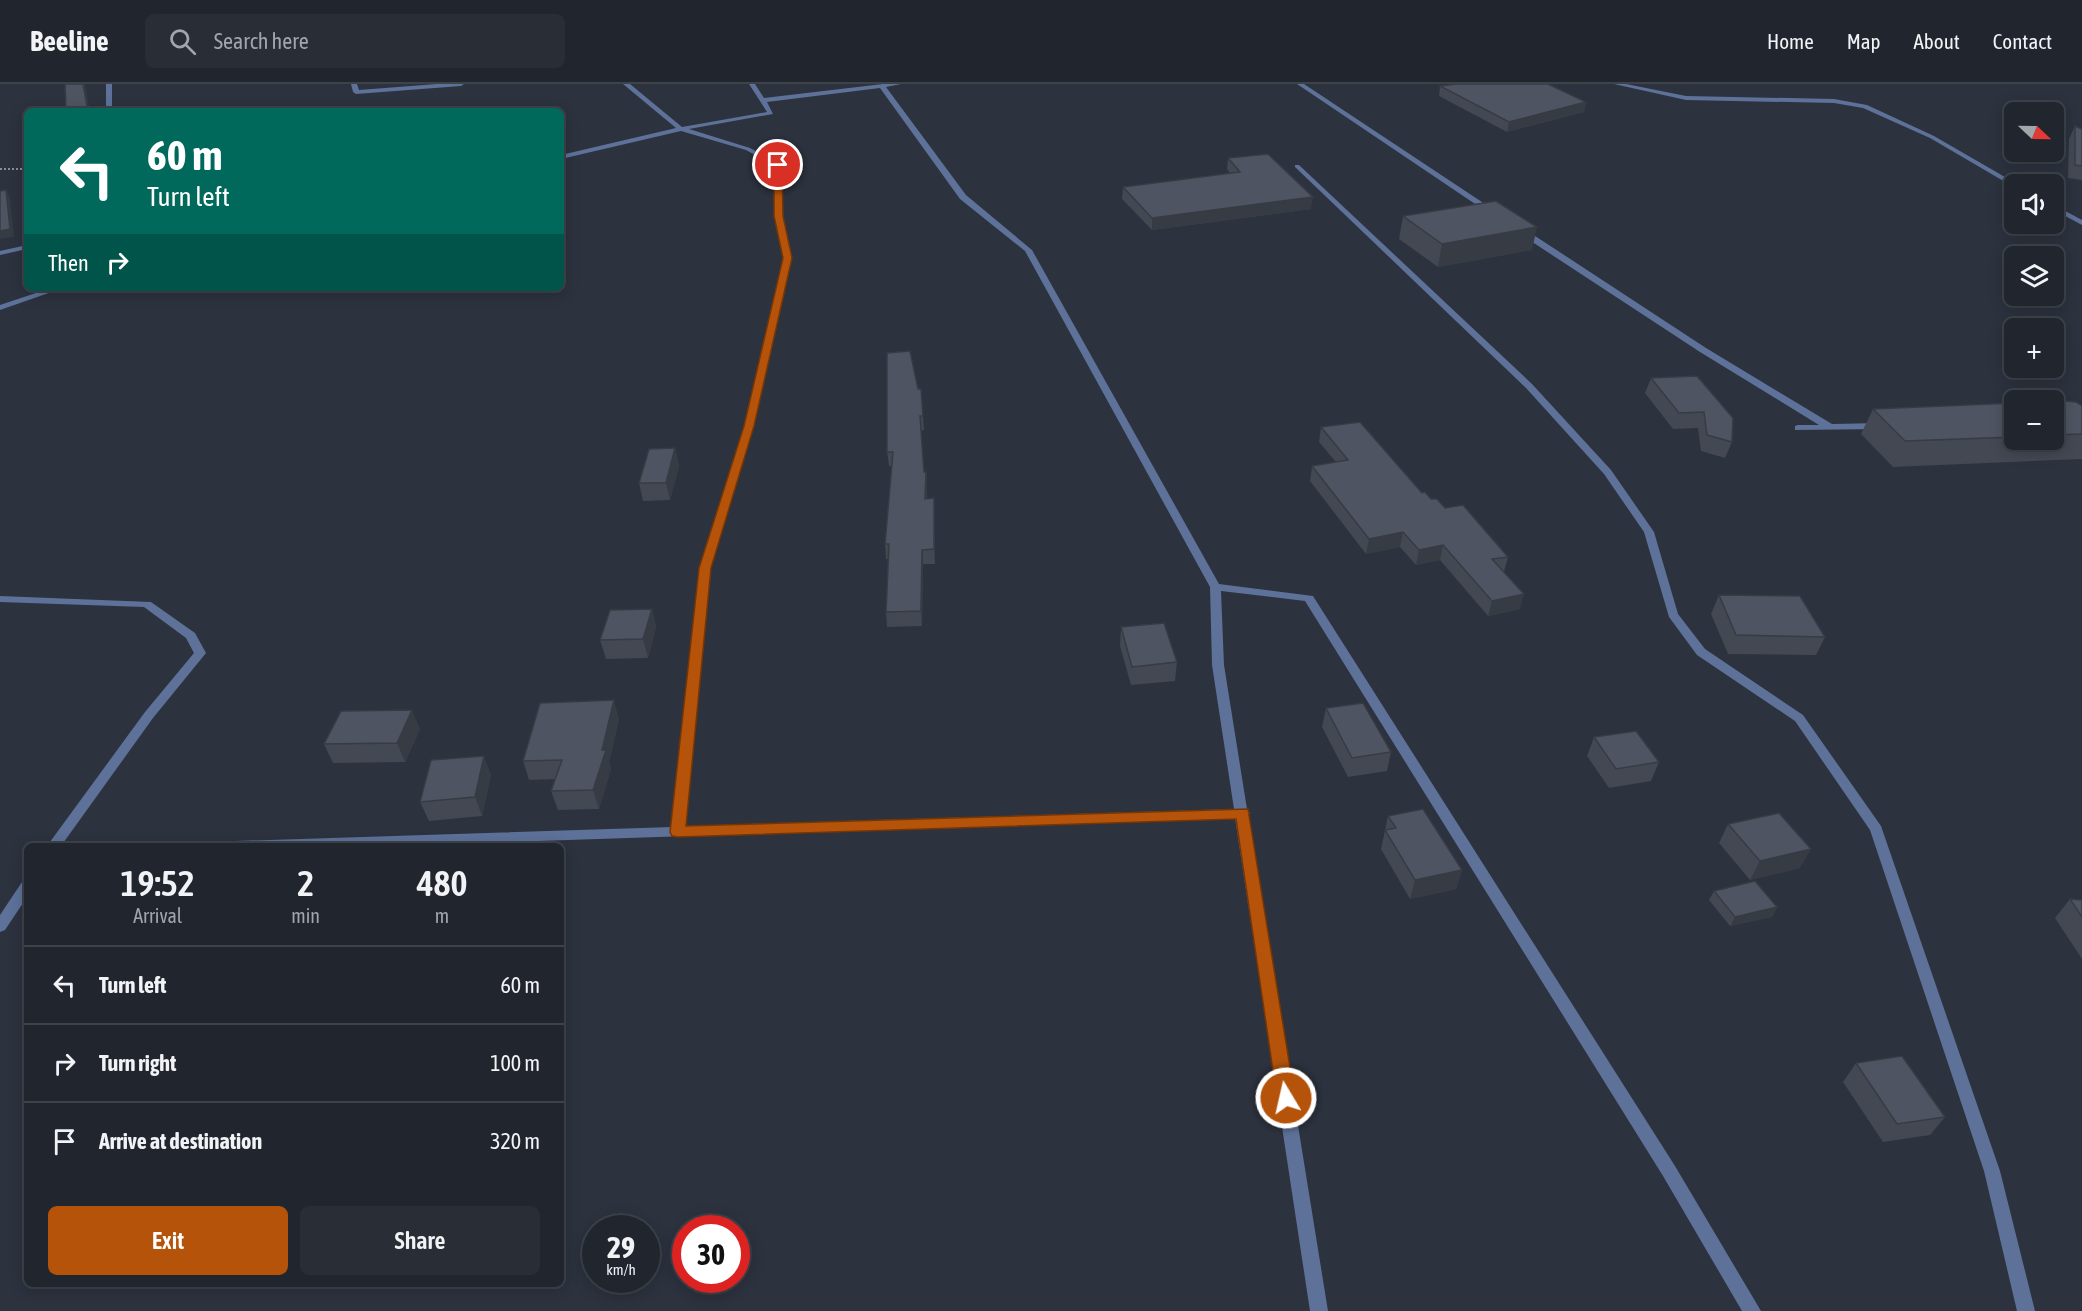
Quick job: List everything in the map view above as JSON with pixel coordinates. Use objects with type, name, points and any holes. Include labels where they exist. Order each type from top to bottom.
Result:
[{"type":"street","points":[[109,84],[109,108]]},
{"type":"street","points":[[354,84],[356,92],[461,84]]},
{"type":"street","points":[[627,84],[681,129],[748,149],[778,165],[779,216],[788,258],[749,426],[705,568],[678,832]]},
{"type":"street","points":[[564,157],[681,129],[771,112],[752,84]]},
{"type":"street","points":[[765,100],[898,84]]},
{"type":"street","points":[[1300,84],[1504,219]]},
{"type":"street","points":[[1617,84],[1686,98],[1834,101],[1865,106],[1932,137],[2004,179]]},
{"type":"street","points":[[882,86],[963,198],[1028,250],[1215,587],[1218,665],[1243,813],[1319,1311]]},
{"type":"street","points":[[1297,166],[1529,386],[1608,472],[1649,532],[1673,615],[1701,652],[1799,718],[1876,829],[1992,1171],[2026,1311]]},
{"type":"street","points":[[2064,213],[2082,224]]},
{"type":"street","points":[[1514,226],[1703,350],[1831,428]]},
{"type":"street","points":[[0,253],[24,248]]},
{"type":"street","points":[[0,308],[50,291]]},
{"type":"street","points":[[1798,429],[1888,426]]},
{"type":"street","points":[[1215,587],[1309,598],[1669,1171],[1752,1311]]},
{"type":"street","points":[[0,599],[147,604],[191,636],[200,653],[149,715],[56,843]]},
{"type":"street","points":[[330,843],[1243,813]]},
{"type":"street","points":[[0,926],[24,890]]},
{"type":"path","points":[[0,169],[24,169]]},
{"type":"building","points":[[65,84],[83,84],[87,108],[66,108]]},
{"type":"building","points":[[1548,84],[1586,102],[1509,122],[1440,86]]},
{"type":"building","points":[[2075,126],[2082,129],[2082,166],[2075,165]]},
{"type":"building","points":[[1268,154],[1313,197],[1152,218],[1123,187],[1240,172],[1228,158]]},
{"type":"building","points":[[6,190],[10,229],[0,231],[0,191]]},
{"type":"building","points":[[1496,201],[1537,227],[1442,244],[1403,216]]},
{"type":"building","points":[[910,351],[918,389],[921,389],[923,416],[920,416],[924,472],[926,472],[925,499],[934,498],[934,549],[922,550],[921,611],[886,612],[889,544],[885,544],[893,452],[887,452],[887,353]]},
{"type":"building","points":[[1697,376],[1733,418],[1732,442],[1707,435],[1704,412],[1679,413],[1651,378]]},
{"type":"building","points":[[2064,401],[2076,402],[2082,406],[2082,434],[2064,435]]},
{"type":"building","points":[[2004,403],[2004,437],[1905,441],[1873,409]]},
{"type":"building","points":[[1360,422],[1422,493],[1425,492],[1431,499],[1437,499],[1445,508],[1463,505],[1508,557],[1492,559],[1524,594],[1492,601],[1443,545],[1419,550],[1403,532],[1369,539],[1312,466],[1348,460],[1321,427]]},
{"type":"building","points":[[675,448],[666,483],[639,483],[649,449]]},
{"type":"building","points":[[1719,595],[1800,596],[1825,637],[1736,635]]},
{"type":"building","points":[[652,609],[643,639],[600,640],[610,610]]},
{"type":"building","points":[[1164,623],[1177,662],[1132,667],[1121,627]]},
{"type":"building","points":[[614,700],[602,750],[606,750],[593,790],[551,791],[562,760],[523,761],[540,703]]},
{"type":"building","points":[[1363,703],[1391,752],[1352,758],[1326,708]]},
{"type":"building","points":[[412,710],[397,743],[324,744],[341,711]]},
{"type":"building","points":[[1636,731],[1659,762],[1616,769],[1594,737]]},
{"type":"building","points":[[484,756],[475,797],[420,802],[431,760]]},
{"type":"building","points":[[1423,809],[1462,870],[1415,880],[1385,830],[1396,828],[1388,816]]},
{"type":"building","points":[[1779,813],[1811,849],[1760,861],[1728,824]]},
{"type":"building","points":[[1755,881],[1777,907],[1735,917],[1714,891]]},
{"type":"building","points":[[2070,899],[2082,900],[2082,917]]},
{"type":"building","points":[[1902,1056],[1945,1117],[1897,1124],[1856,1063]]},
{"type":"route","points":[[778,165],[779,216],[788,258],[749,426],[705,568],[678,832],[1243,813],[1286,1098]]}]
